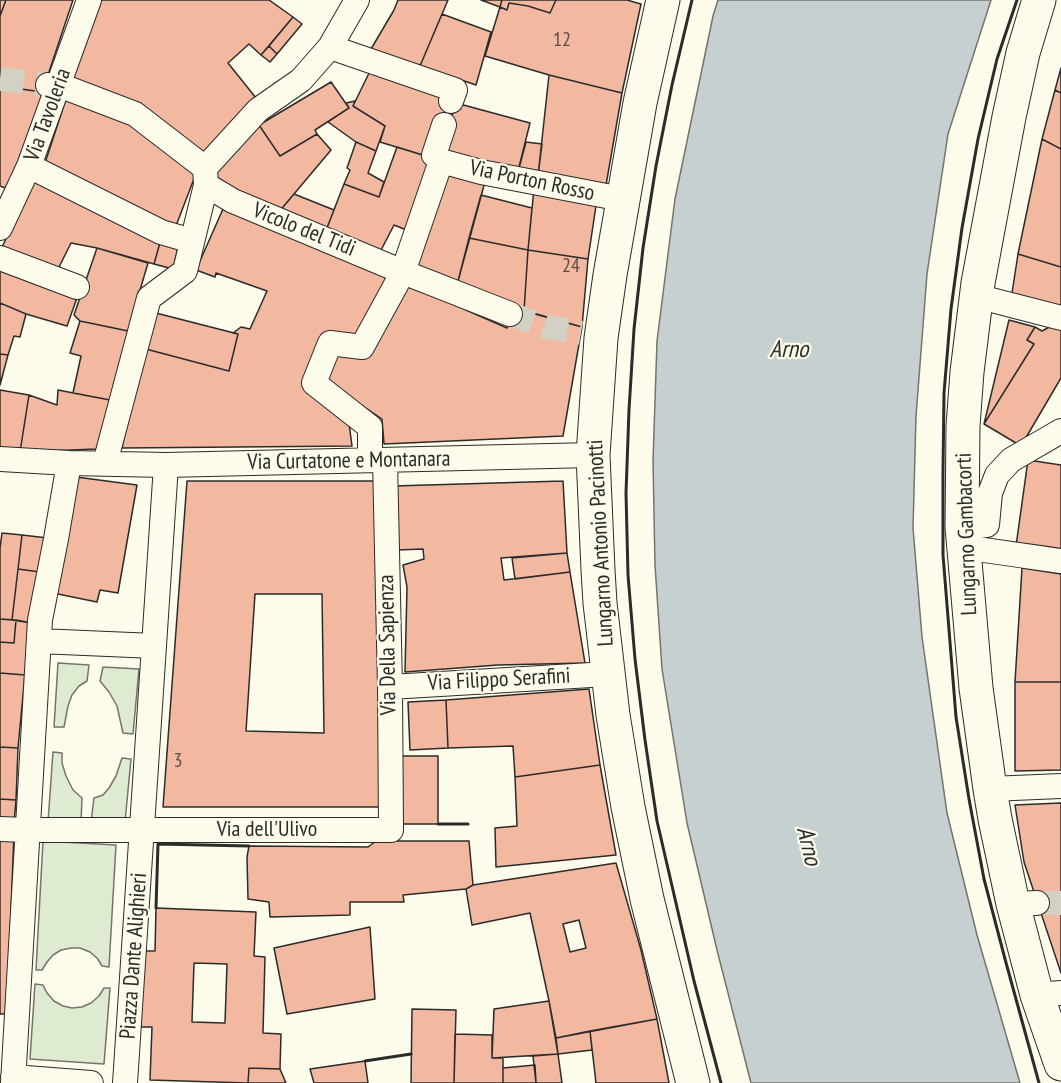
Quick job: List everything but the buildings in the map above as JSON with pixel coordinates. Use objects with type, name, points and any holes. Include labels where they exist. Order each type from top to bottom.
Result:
[{"type":"street","name":"Via Tavoleria","points":[[0,228],[29,166],[54,85],[89,0]]},
{"type":"street","name":"Lungarno Antonio Pacinotti","points":[[663,0],[591,336],[598,570],[596,674],[628,807],[647,899],[693,1083]]},
{"type":"street","name":"Lungarno Gambacorti","points":[[1039,0],[1023,53],[1009,117],[976,296],[963,426],[963,537],[976,688],[990,789],[1025,904],[1049,994],[1061,1064]]},
{"type":"street","points":[[105,463],[149,298],[185,271],[206,177],[258,110],[301,80],[330,47],[347,3]]},
{"type":"street","points":[[330,47],[453,96]]},
{"type":"street","name":"Vicolo del Tidi","points":[[54,85],[135,114],[233,201],[510,314]]},
{"type":"street","name":"Via Porton Rosso","points":[[444,125],[434,155],[441,161],[481,172],[622,199]]},
{"type":"street","name":"Via Porton Rosso","points":[[403,272],[441,161]]},
{"type":"street","points":[[29,166],[161,232],[192,241]]},
{"type":"street","points":[[0,258],[77,287]]},
{"type":"street","name":"Via Della Sapienza","points":[[391,830],[390,687],[377,460],[370,427],[314,383],[330,343],[362,347],[403,272]]},
{"type":"street","points":[[976,296],[1061,318]]},
{"type":"street","points":[[963,537],[987,525],[990,493],[997,475],[1011,460],[1061,430]]},
{"type":"street","name":"Via Curtatone e Montanara","points":[[0,459],[166,465],[593,455]]},
{"type":"street","points":[[69,463],[40,631],[16,829],[9,1038],[13,1080],[91,1083]]},
{"type":"street","name":"Piazza Dante Alighieri","points":[[125,1083],[166,465]]},
{"type":"street","points":[[963,537],[1061,561]]},
{"type":"street","points":[[40,631],[154,646]]},
{"type":"street","name":"Via Filippo Serafini","points":[[390,687],[596,674]]},
{"type":"street","points":[[990,789],[1061,786]]},
{"type":"street","points":[[16,829],[142,830]]},
{"type":"street","name":"Via dell'Ulivo","points":[[142,830],[391,830]]},
{"type":"green space","points":[[58,663],[89,665],[87,681],[79,686],[72,695],[64,727],[54,727]]},
{"type":"green space","points":[[103,667],[139,669],[133,734],[123,733],[117,706],[100,681]]},
{"type":"green space","points":[[53,752],[62,753],[66,776],[73,790],[82,798],[81,822],[48,822]]},
{"type":"green space","points":[[122,758],[131,759],[125,822],[91,822],[94,798],[103,795],[109,788]]},
{"type":"green space","points":[[43,841],[116,845],[109,967],[102,966],[90,952],[80,948],[71,948],[53,955],[42,970],[36,970]]},
{"type":"green space","points":[[35,984],[43,985],[54,1001],[72,1008],[91,1003],[104,988],[110,988],[104,1064],[30,1059]]},
{"type":"water","name":"Arno","points":[[718,0],[991,0],[948,134],[927,274],[916,416],[913,528],[922,637],[947,813],[977,935],[1020,1083],[751,1083],[687,823],[662,669],[655,565],[653,461],[657,341],[675,199]]},
{"type":"tunnel","points":[[0,79],[48,85]]},
{"type":"tunnel","points":[[510,314],[547,327],[581,333]]},
{"type":"tunnel","points":[[1037,903],[1061,903]]},
{"type":"wall","points":[[692,0],[672,85],[643,248],[634,329],[629,410],[626,493],[628,575],[635,659],[657,821],[694,981],[721,1083]]},
{"type":"wall","points":[[1017,0],[997,59],[978,139],[962,228],[951,309],[944,393],[943,555],[956,717],[969,799],[984,879],[1039,1083]]},
{"type":"wall","points":[[438,824],[468,824]]},
{"type":"wall","points":[[156,908],[158,844],[249,846]]},
{"type":"wall","points":[[365,1061],[411,1054]]}]
